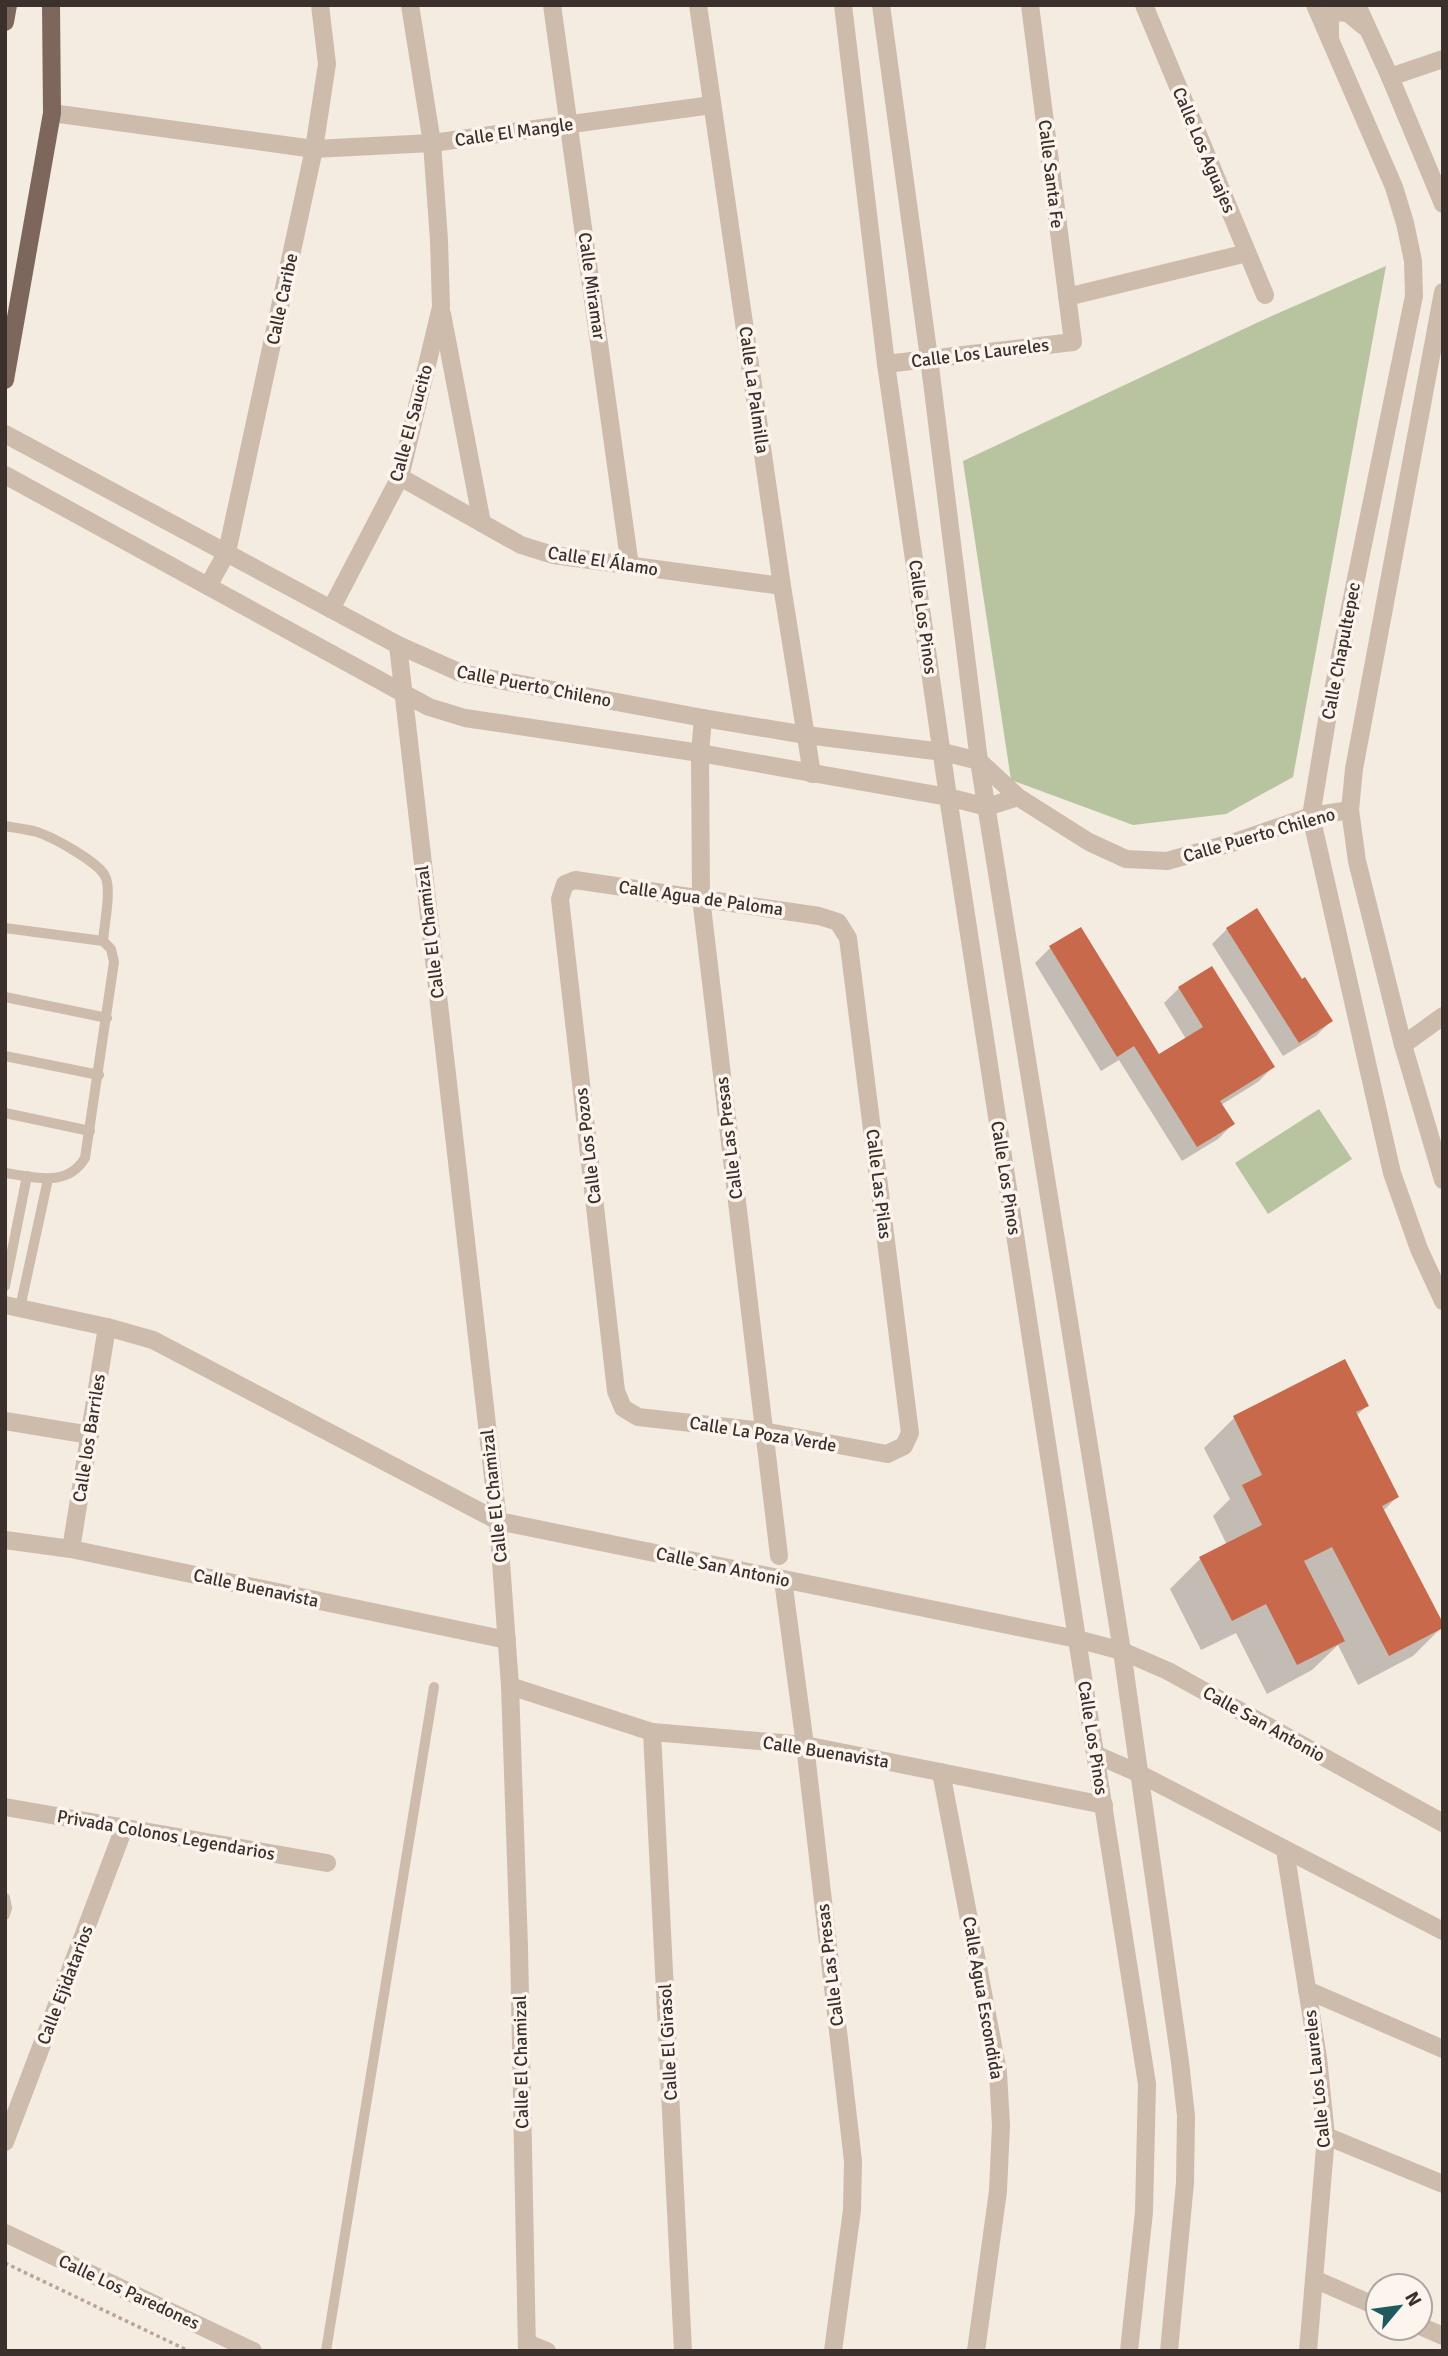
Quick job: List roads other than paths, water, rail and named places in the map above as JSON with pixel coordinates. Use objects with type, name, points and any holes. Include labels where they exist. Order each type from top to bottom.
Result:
[{"type":"main road","points":[[5,22],[8,5]]},
{"type":"main road","points":[[5,380],[52,113],[51,5]]},
{"type":"street","name":"Calle Caribe","points":[[208,586],[227,552],[314,149],[327,64],[320,5]]},
{"type":"street","name":"Calle El Saucito","points":[[410,5],[432,143],[441,307],[482,523]]},
{"type":"street","name":"Calle Miramar","points":[[552,5],[630,566]]},
{"type":"street","name":"Calle La Palmilla","points":[[698,5],[782,586],[812,774]]},
{"type":"street","name":"Calle Los Pinos","points":[[843,5],[886,364],[948,797],[1076,1639],[1097,1755],[1147,2084],[1144,2212],[1129,2351]]},
{"type":"street","name":"Calle Los Pinos","points":[[881,5],[929,358],[979,761],[1122,1651],[1151,1843],[1186,2116],[1185,2183],[1169,2351]]},
{"type":"street","name":"Calle Santa Fe","points":[[1030,5],[1073,342]]},
{"type":"street","name":"Calle Los Aguajes","points":[[1144,5],[1265,295]]},
{"type":"street","name":"Calle Chapultepec","points":[[1315,5],[1394,187],[1413,261],[1414,296],[1327,720],[1311,816],[1392,1173],[1419,1249],[1443,1301]]},
{"type":"street","points":[[1357,5],[1441,193]]},
{"type":"street","points":[[1331,41],[1330,17],[1334,12],[1348,13],[1370,32]]},
{"type":"street","points":[[1391,77],[1443,59]]},
{"type":"street","name":"Calle El Mangle","points":[[52,113],[314,149],[432,143],[712,105]]},
{"type":"street","points":[[1068,297],[1247,253]]},
{"type":"street","name":"Calle Chapultepec","points":[[1443,292],[1354,768],[1349,810],[1357,861],[1403,1045],[1443,1180]]},
{"type":"street","name":"Calle El Saucito","points":[[331,609],[400,477],[441,307]]},
{"type":"street","name":"Calle Los Laureles","points":[[886,364],[1073,342]]},
{"type":"street","name":"Calle Puerto Chileno","points":[[5,435],[398,645],[461,673],[703,718],[806,735],[943,752],[979,761],[1018,797],[1089,842],[1126,859],[1167,861],[1235,842],[1311,816],[1349,810]]},
{"type":"street","points":[[5,474],[403,693],[429,706],[465,718],[700,753],[948,797],[987,807],[1018,797]]},
{"type":"street","name":"Calle El Álamo","points":[[400,477],[521,545],[553,555],[782,586]]},
{"type":"street","name":"Calle El Chamizal","points":[[398,645],[498,1521],[510,1686],[519,1947],[527,2347]]},
{"type":"street","name":"Calle Las Presas","points":[[703,718],[700,753],[701,898],[779,1556]]},
{"type":"street","name":"Calle Agua de Paloma","points":[[565,884],[575,880],[819,916],[838,922]]},
{"type":"street","name":"Calle Los Pozos","points":[[565,884],[559,899],[616,1391],[623,1408]]},
{"type":"street","name":"Calle Las Pilas","points":[[838,922],[848,937],[911,1433],[904,1447]]},
{"type":"street","points":[[1403,1045],[1443,1016]]},
{"type":"street","name":"Calle San Antonio","points":[[13,1307],[153,1340],[498,1521],[1076,1639],[1122,1651],[1168,1671],[1443,1823]]},
{"type":"street","name":"Calle los Barriles","points":[[71,1549],[107,1327]]},
{"type":"street","name":"Calle La Poza Verde","points":[[623,1408],[638,1417],[763,1431],[887,1454],[904,1447]]},
{"type":"street","points":[[5,1421],[90,1435]]},
{"type":"street","name":"Calle Buenavista","points":[[5,1540],[71,1549],[507,1640]]},
{"type":"street","name":"Calle Las Presas","points":[[783,1580],[805,1745],[853,2161],[852,2210],[833,2351]]},
{"type":"street","name":"Calle Buenavista","points":[[510,1686],[652,1732],[805,1745],[1104,1804]]},
{"type":"street","name":"Calle El Girasol","points":[[652,1732],[683,2351]]},
{"type":"street","points":[[1097,1755],[1139,1773],[1443,1931]]},
{"type":"street","name":"Calle Agua Escondida","points":[[942,1772],[998,2072],[998,2191],[976,2351]]},
{"type":"street","name":"Privada Colonos Legendarios","points":[[5,1807],[327,1863]]},
{"type":"street","name":"Calle Ejidatarios","points":[[5,2142],[124,1828]]},
{"type":"street","name":"Calle Los Laureles","points":[[1285,1850],[1318,2058],[1326,2136],[1308,2351]]},
{"type":"street","points":[[1307,1990],[1443,2049]]},
{"type":"street","points":[[1326,2136],[1443,2183]]},
{"type":"street","name":"Calle Los Paredones","points":[[5,2233],[253,2351]]},
{"type":"street","points":[[1314,2279],[1364,2301]]},
{"type":"street","points":[[527,2347],[547,2351]]},
{"type":"lane","points":[[5,826],[38,832],[56,840],[100,869],[106,878],[107,891],[103,941]]},
{"type":"lane","points":[[5,929],[103,941],[111,949],[114,962],[85,1158],[78,1169],[48,1179],[5,1173]]},
{"type":"lane","points":[[5,997],[107,1018]]},
{"type":"lane","points":[[5,1056],[99,1075]]},
{"type":"lane","points":[[5,1113],[90,1131]]},
{"type":"lane","points":[[5,1286],[27,1176]]},
{"type":"lane","points":[[13,1307],[48,1179]]},
{"type":"lane","points":[[326,2351],[434,1687]]},
{"type":"lane","points":[[5,1898],[5,1915]]}]
